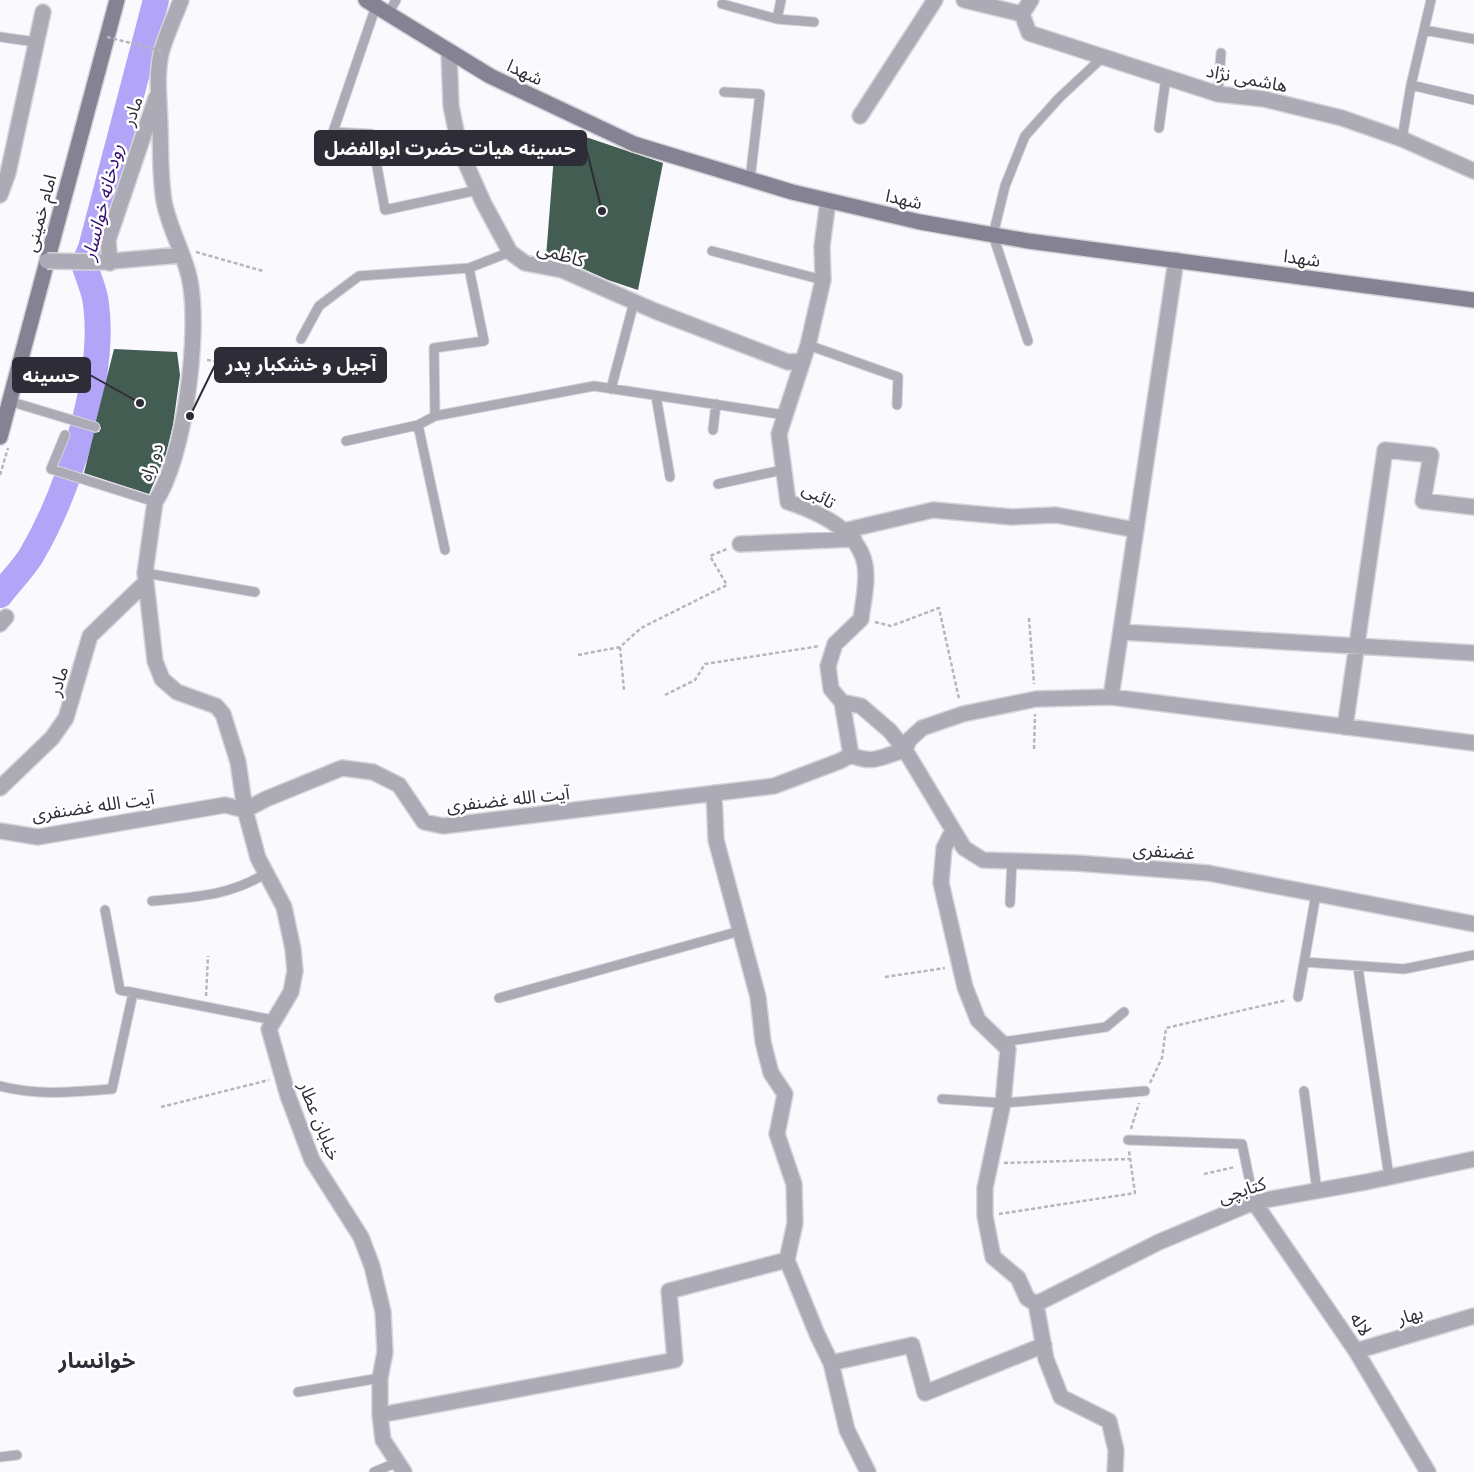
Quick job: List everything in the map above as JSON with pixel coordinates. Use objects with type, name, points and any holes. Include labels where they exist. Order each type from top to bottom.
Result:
[{"type":"main road","name":"امام خمینی","points":[[0,437],[117,0]]},
{"type":"main road","name":"شهدا","points":[[376,7],[490,76],[634,144],[750,180],[828,201],[993,235],[1474,300]]},
{"type":"street","name":"مادر","points":[[104,262],[108,240],[159,89],[162,51],[181,0]]},
{"type":"street","points":[[860,116],[935,0]]},
{"type":"street","points":[[964,0],[1022,14],[1031,0]]},
{"type":"street","points":[[0,195],[43,12]]},
{"type":"street","name":"هاشمی نژاد","points":[[1022,14],[1029,33],[1218,94],[1264,99],[1342,118],[1402,139],[1474,171]]},
{"type":"street","name":"کاظمی","points":[[449,51],[451,106],[458,141],[478,190],[510,252],[525,263],[562,270],[634,302],[788,362],[802,361]]},
{"type":"street","name":"دو راه","points":[[159,89],[164,202],[189,278],[193,317],[186,407],[173,460],[161,493],[155,502],[145,577],[155,661],[162,679],[177,692],[216,706],[223,714],[238,762],[245,810]]},
{"type":"street","name":"تائبی","points":[[828,201],[822,246],[823,280],[808,345],[779,434],[782,470],[788,502],[803,507],[848,535]]},
{"type":"street","points":[[47,261],[104,262],[179,251]]},
{"type":"street","points":[[1111,697],[1176,260]]},
{"type":"street","points":[[1345,727],[1385,450],[1431,455],[1423,501],[1474,507]]},
{"type":"street","points":[[740,544],[848,535],[933,510],[1012,517],[1056,515],[1136,530]]},
{"type":"street","points":[[848,535],[860,548],[865,566],[861,619],[835,644],[828,666],[831,689],[842,702],[845,758],[877,760],[905,750],[909,740],[922,728],[962,714],[1036,699],[1111,697],[1474,743]]},
{"type":"street","name":"مادر","points":[[0,788],[52,738],[66,718],[90,636],[145,577]]},
{"type":"street","points":[[1121,632],[1474,653]]},
{"type":"street","name":"غضنفری","points":[[842,702],[861,706],[885,726],[905,750],[964,848],[983,860],[1208,873],[1474,924]]},
{"type":"street","name":"آیت الله غضنفری","points":[[0,831],[38,837],[225,805],[245,810],[266,799],[342,768],[373,772],[399,785],[424,822],[442,826],[774,786],[845,758]]},
{"type":"street","points":[[714,793],[716,840],[758,997],[763,1042],[771,1073],[785,1094],[776,1134],[794,1184],[795,1223],[787,1260],[831,1363],[847,1430],[868,1472]]},
{"type":"street","points":[[245,810],[258,858],[284,907],[293,949],[295,971],[291,992],[273,1020]]},
{"type":"street","points":[[953,830],[944,848],[941,883],[965,987],[978,1020],[1008,1049],[1002,1104],[984,1188],[985,1216],[993,1257],[1018,1278],[1027,1298],[1036,1304],[1046,1359],[1061,1397],[1109,1421],[1116,1450],[1115,1472]]},
{"type":"street","name":"خیابان عطار","points":[[273,1020],[269,1029],[282,1077],[312,1160],[361,1237],[372,1266],[383,1312],[385,1352],[380,1378],[380,1415],[383,1440],[401,1467]]},
{"type":"street","name":"کتابچی","points":[[1036,1304],[1159,1242],[1254,1202],[1389,1178],[1474,1159]]},
{"type":"street","name":"لاله","points":[[1254,1202],[1356,1351],[1428,1472]]},
{"type":"street","points":[[380,1415],[676,1360],[668,1291],[787,1260]]},
{"type":"street","name":"بهار","points":[[1356,1351],[1474,1316]]},
{"type":"street","points":[[831,1363],[912,1344],[924,1392],[1044,1345]]},
{"type":"lane","points":[[396,0],[376,7],[332,132],[372,134],[385,210],[478,190]]},
{"type":"lane","points":[[778,19],[781,0]]},
{"type":"lane","points":[[1402,139],[1431,0]]},
{"type":"lane","points":[[722,4],[778,19],[814,22]]},
{"type":"lane","points":[[1424,30],[1474,39]]},
{"type":"lane","points":[[0,37],[36,42]]},
{"type":"lane","points":[[1218,94],[1221,53]]},
{"type":"lane","points":[[1028,341],[993,235],[1005,186],[1025,136],[1059,98],[1103,57]]},
{"type":"lane","points":[[1159,128],[1166,78]]},
{"type":"lane","points":[[1412,85],[1474,100]]},
{"type":"lane","points":[[724,92],[760,94],[750,180]]},
{"type":"lane","points":[[712,251],[823,280]]},
{"type":"lane","points":[[301,339],[319,306],[359,276],[470,268],[510,252]]},
{"type":"lane","points":[[436,416],[434,348],[484,341],[470,268]]},
{"type":"lane","points":[[611,389],[634,302]]},
{"type":"lane","points":[[808,345],[898,377],[897,405]]},
{"type":"lane","points":[[346,441],[418,425],[436,416],[594,386],[785,415]]},
{"type":"lane","points":[[656,396],[670,477]]},
{"type":"lane","points":[[9,401],[95,427]]},
{"type":"lane","points":[[713,430],[716,404]]},
{"type":"lane","points":[[418,425],[445,550]]},
{"type":"lane","points":[[65,435],[51,469],[155,502]]},
{"type":"lane","points":[[718,484],[782,470]]},
{"type":"lane","points":[[145,577],[255,592]]},
{"type":"lane","points":[[1010,903],[1012,861]]},
{"type":"lane","points":[[152,901],[212,895],[248,885],[266,874]]},
{"type":"lane","points":[[1298,997],[1316,894]]},
{"type":"lane","points":[[106,910],[120,990],[273,1020]]},
{"type":"lane","points":[[499,998],[740,931]]},
{"type":"lane","points":[[1304,962],[1358,968],[1404,969],[1474,955]]},
{"type":"lane","points":[[1358,968],[1389,1178]]},
{"type":"lane","points":[[0,1086],[20,1091],[64,1092],[112,1089],[133,993]]},
{"type":"lane","points":[[1002,1042],[1106,1027],[1124,1012]]},
{"type":"lane","points":[[942,1099],[1002,1104],[1145,1091]]},
{"type":"lane","points":[[1304,1091],[1317,1191]]},
{"type":"lane","points":[[1128,1140],[1242,1144],[1254,1202]]},
{"type":"lane","points":[[298,1392],[380,1378]]},
{"type":"lane","points":[[0,1457],[17,1455]]},
{"type":"lane","points":[[374,1472],[401,1467]]},
{"type":"path","points":[[107,37],[162,51]]},
{"type":"path","points":[[179,251],[263,271]]},
{"type":"path","points":[[578,655],[620,647],[641,628],[727,585],[710,556],[740,544]]},
{"type":"path","points":[[861,619],[890,626],[940,608],[962,714]]},
{"type":"path","points":[[1028,618],[1036,699],[1034,749]]},
{"type":"path","points":[[665,695],[695,680],[706,664],[835,644]]},
{"type":"path","points":[[620,647],[624,690]]},
{"type":"path","points":[[206,1007],[208,956]]},
{"type":"path","points":[[885,977],[961,965]]},
{"type":"path","points":[[985,1216],[1135,1193],[1128,1140],[1145,1091],[1162,1058],[1166,1028],[1298,997]]},
{"type":"path","points":[[161,1107],[282,1077]]},
{"type":"path","points":[[990,1164],[1130,1159]]},
{"type":"path","points":[[1204,1174],[1246,1164]]},
{"type":"building","points":[[565,130],[663,163],[638,290],[608,280],[566,261],[546,257],[555,143]]},
{"type":"building","points":[[114,349],[177,352],[180,375],[173,425],[166,454],[149,494],[84,473],[94,433],[99,432],[101,428],[96,421]]},
{"type":"waterway","name":"رودخانه خوانسار","points":[[0,595],[31,556],[45,530],[58,500],[81,434],[90,399],[98,333],[93,289],[84,264],[91,248],[156,0]]},
{"type":"place","name":"حسینه هیات حضرت ابوالفضل","points":[[602,211]]},
{"type":"place","name":"حسینه","points":[[140,403]]},
{"type":"place","name":"آجیل و خشکبار پدر","points":[[190,416]]},
{"type":"district","name":"خوانسار","points":[[97,1360]]}]
